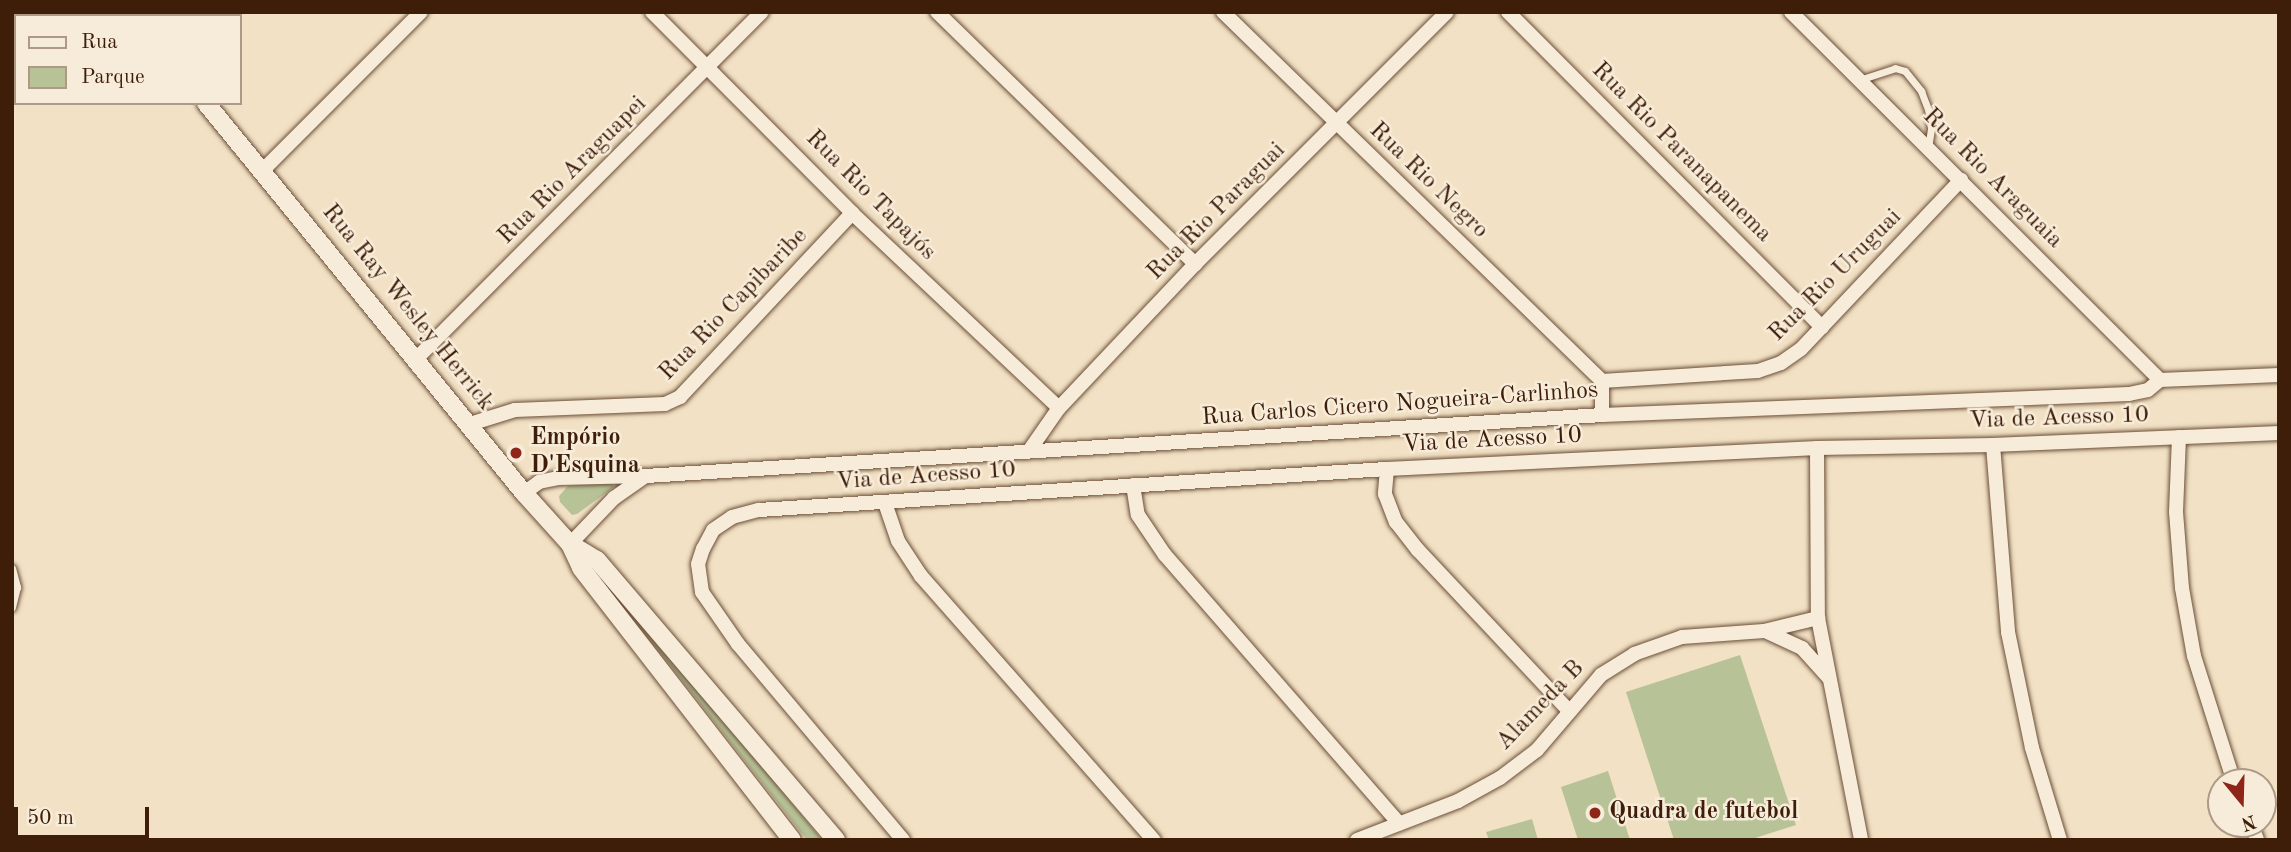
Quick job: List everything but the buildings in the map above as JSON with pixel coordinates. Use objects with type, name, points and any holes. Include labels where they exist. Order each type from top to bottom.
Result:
[{"type":"street","points":[[263,170],[421,12]]},
{"type":"street","name":"Rua Rio Tapajós","points":[[652,12],[852,213],[1059,408]]},
{"type":"street","name":"Rua Rio Araguapei","points":[[415,359],[762,12]]},
{"type":"street","points":[[937,12],[1195,264]]},
{"type":"street","name":"Rua Rio Negro","points":[[1223,12],[1602,382]]},
{"type":"street","name":"Rua Rio Paraguai","points":[[1029,451],[1059,408],[1195,264],[1447,12]]},
{"type":"street","name":"Rua Rio Paranapanema","points":[[1508,12],[1822,327]]},
{"type":"street","name":"Rua Rio Araguaia","points":[[1791,12],[2160,380]]},
{"type":"street","name":"Rua Ray Wesley Herrick","points":[[208,105],[524,493],[570,544],[597,560],[836,840]]},
{"type":"street","name":"Rua Rio Uruguai","points":[[1602,382],[1758,372],[1791,356],[1822,327],[1961,180]]},
{"type":"street","name":"Rua Rio Capibaribe","points":[[470,424],[515,410],[665,404],[680,397],[852,213]]},
{"type":"street","name":"Rua Carlos Cicero Nogueira-Carlinhos","points":[[524,493],[539,482],[558,478],[646,476],[1602,415],[2129,394],[2148,390],[2160,380],[2279,375]]},
{"type":"street","points":[[1602,382],[1602,415]]},
{"type":"street","name":"Via de Acesso 10","points":[[903,840],[714,613],[702,592],[698,564],[713,530],[732,517],[759,510],[1387,469],[1817,448],[1993,445],[2279,433]]},
{"type":"street","points":[[2179,438],[2176,512],[2182,588],[2200,680],[2229,768]]},
{"type":"street","points":[[1993,445],[2008,632],[2032,748],[2060,840]]},
{"type":"street","points":[[1817,448],[1818,618],[1860,840]]},
{"type":"street","points":[[1387,469],[1385,494],[1396,522],[1418,550],[1569,711]]},
{"type":"street","points":[[570,544],[614,498],[646,476]]},
{"type":"street","points":[[1133,485],[1138,515],[1165,555],[1399,822]]},
{"type":"street","points":[[885,503],[898,541],[921,576],[1154,840]]},
{"type":"street","name":"Rua Ray Wesley Herrick","points":[[570,544],[581,568],[792,840]]},
{"type":"street","name":"Alameda B","points":[[1357,840],[1458,801],[1500,778],[1537,750],[1601,675],[1634,654],[1682,637],[1764,631],[1818,618]]},
{"type":"street","name":"Alameda B","points":[[1764,631],[1802,648],[1832,681]]},
{"type":"lane","points":[[1859,80],[1895,68],[1905,71],[1921,91],[1928,109],[1931,129],[1928,148]]},
{"type":"lane","points":[[12,568],[17,587],[12,607]]},
{"type":"green space","points":[[611,482],[614,487],[577,514],[572,515],[560,502],[559,496],[568,486]]},
{"type":"green space","points":[[591,564],[664,646],[822,840],[807,840]]},
{"type":"green space","points":[[1740,655],[1796,825],[1749,840],[1674,840],[1626,692]]},
{"type":"green space","name":"Quadra de futebol","points":[[1608,771],[1630,840],[1578,840],[1561,787]]},
{"type":"green space","points":[[1532,819],[1538,840],[1489,840],[1486,832]]},
{"type":"place","name":"Empório D'Esquina","points":[[516,453]]},
{"type":"place","name":"Quadra de futebol","points":[[1595,813]]}]
